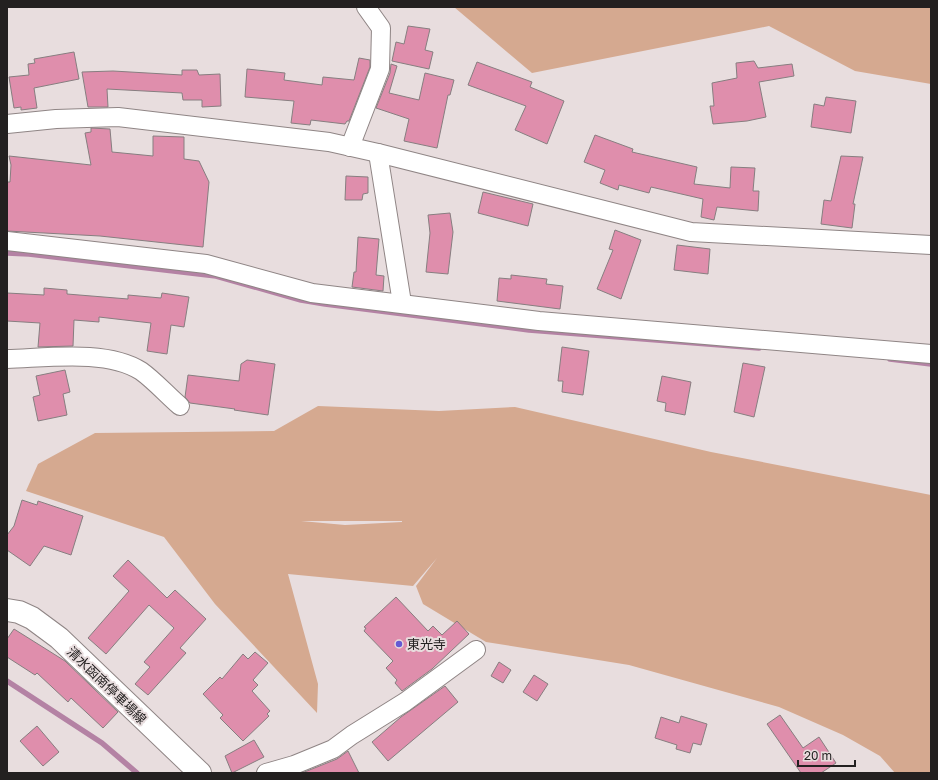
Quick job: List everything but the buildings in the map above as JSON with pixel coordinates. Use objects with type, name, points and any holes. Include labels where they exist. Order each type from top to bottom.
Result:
[{"type":"main road","name":"清水函南停車場線","points":[[7,610],[19,612],[32,618],[59,638],[200,773]]},
{"type":"street","points":[[350,147],[380,69],[381,28],[366,7]]},
{"type":"street","points":[[7,124],[56,119],[118,117],[286,136],[378,153],[691,232],[931,245]]},
{"type":"street","points":[[378,153],[402,303]]},
{"type":"street","points":[[7,241],[206,264],[312,292],[569,324],[931,354]]},
{"type":"street","points":[[7,359],[86,357],[121,362],[141,371],[180,406]]},
{"type":"street","points":[[266,773],[294,765],[333,749],[352,734],[411,697],[476,650]]},
{"type":"shaded area","points":[[454,7],[931,7],[931,84],[855,71],[769,26],[532,73]]},
{"type":"shaded area","points":[[318,406],[439,411],[515,407],[711,452],[931,495],[931,773],[895,773],[880,756],[843,735],[779,707],[629,665],[486,642],[423,604],[416,586],[437,558],[413,586],[288,574],[318,684],[317,713],[215,604],[164,537],[26,491],[38,464],[95,433],[274,431]],"holes":[[[301,521],[402,521],[345,525]]]},
{"type":"waterway","points":[[7,253],[29,254],[216,276],[301,300],[529,330],[759,348]]},
{"type":"waterway","points":[[890,359],[931,364]]},
{"type":"waterway","points":[[7,681],[102,743],[137,773]]},
{"type":"place","name":"東光寺","points":[[399,644]]}]
